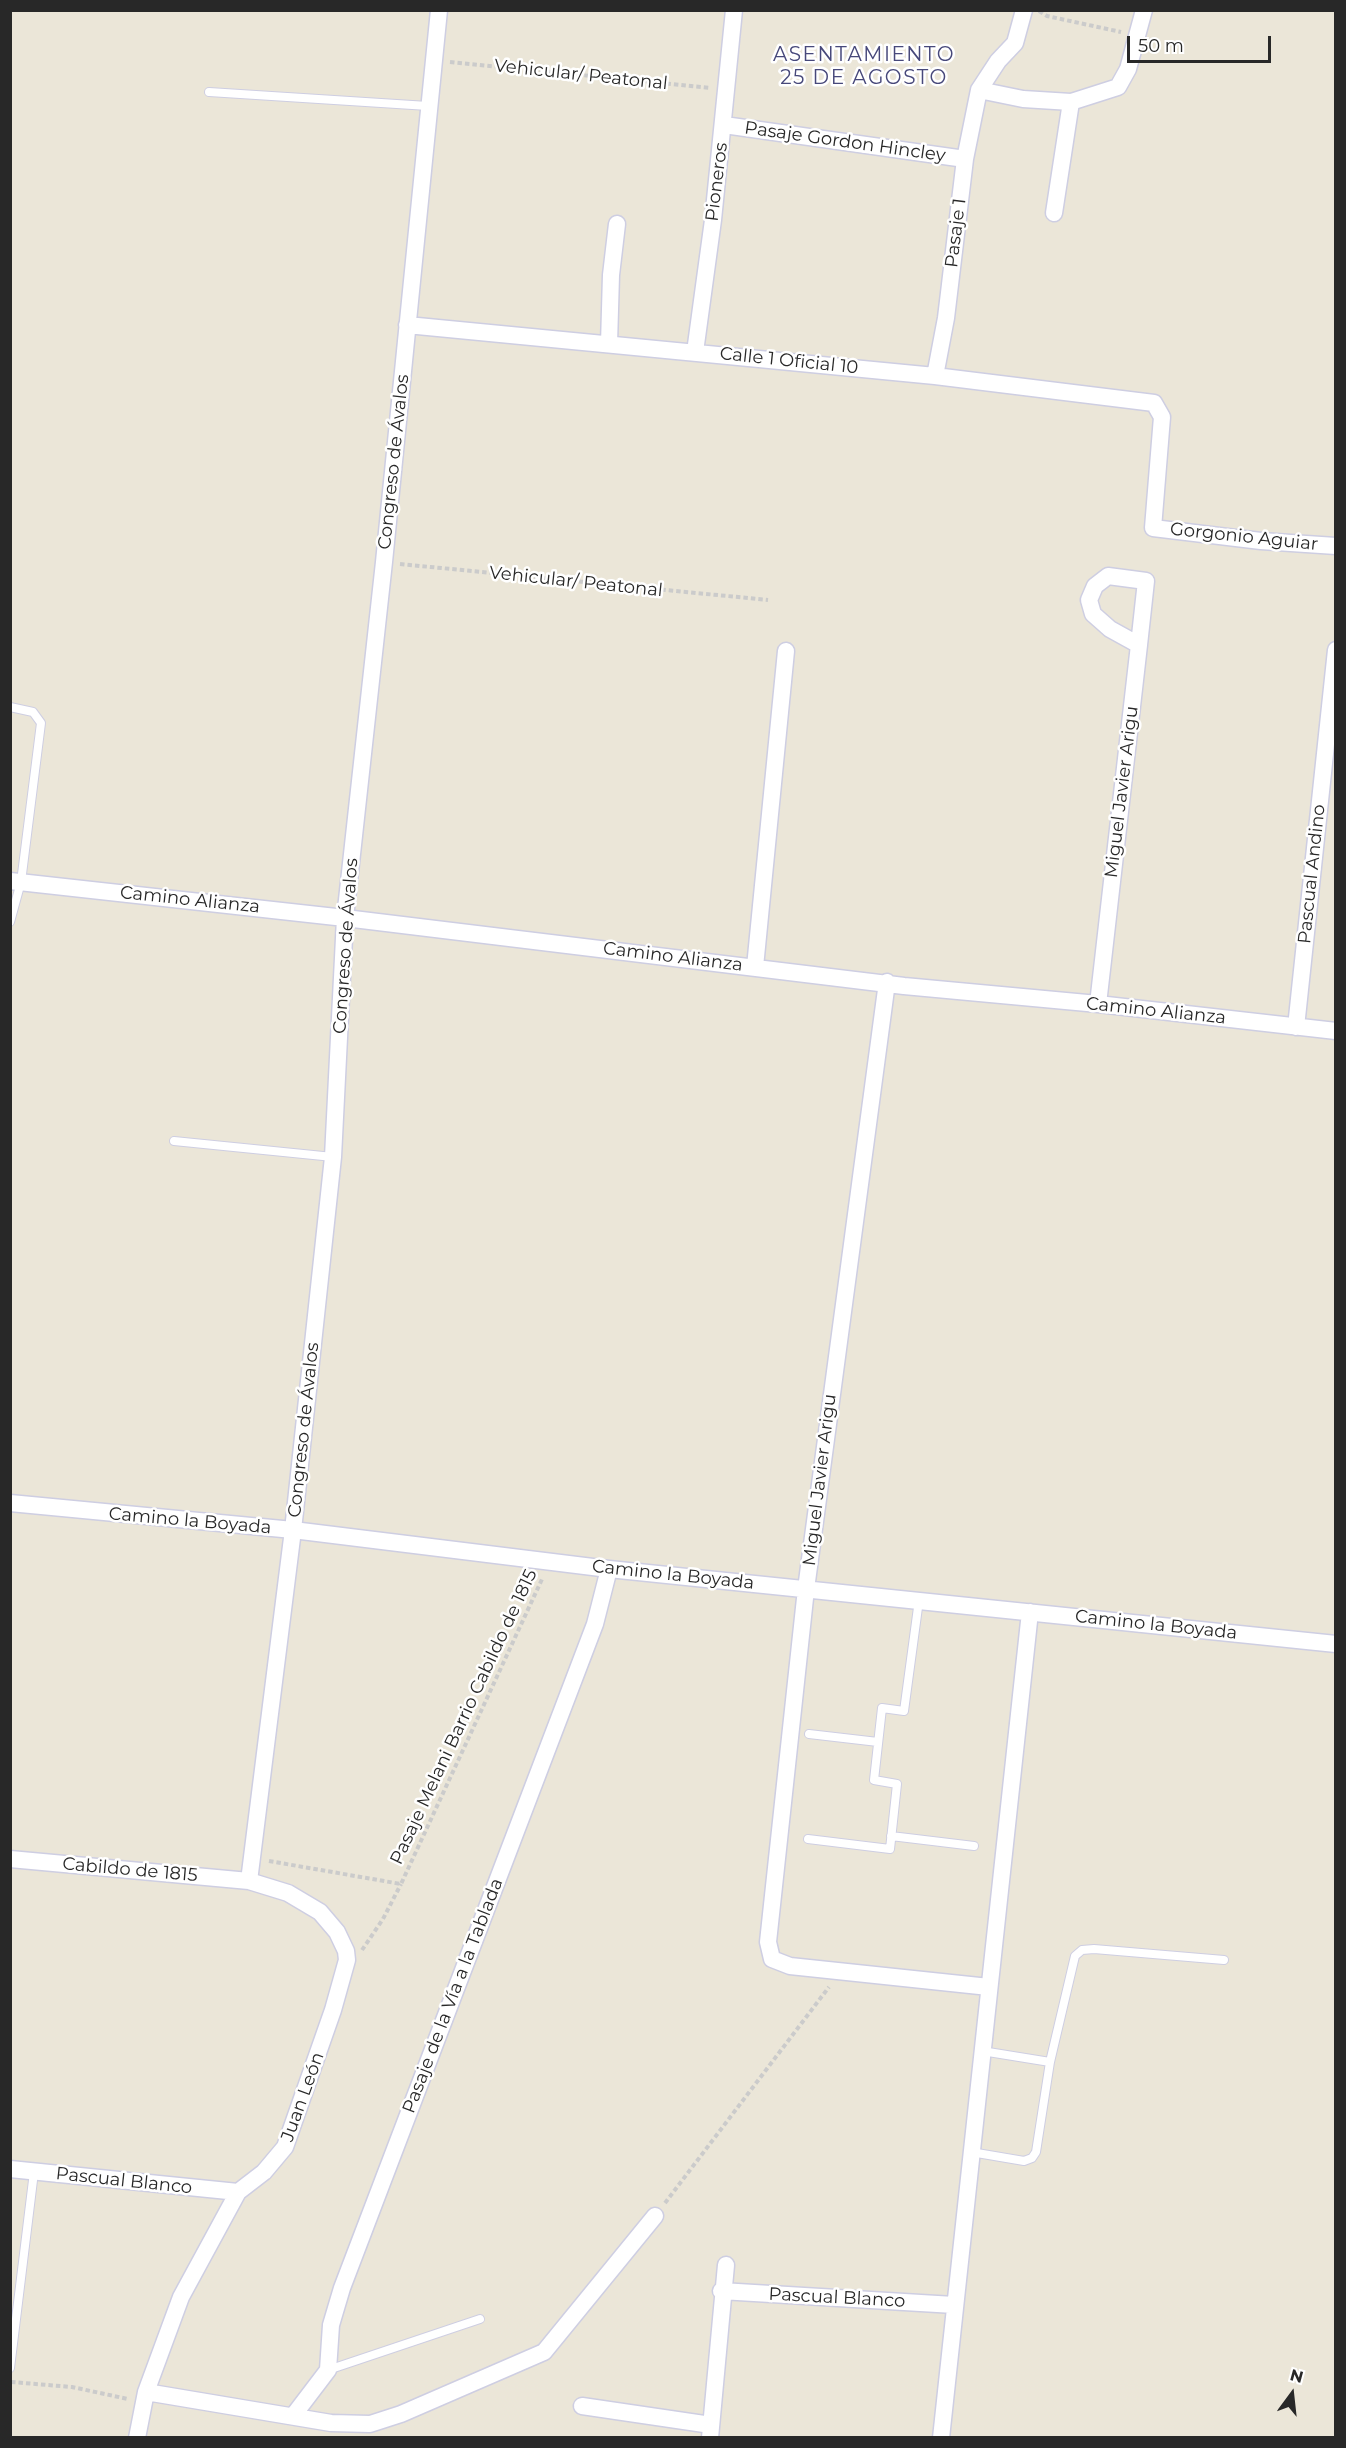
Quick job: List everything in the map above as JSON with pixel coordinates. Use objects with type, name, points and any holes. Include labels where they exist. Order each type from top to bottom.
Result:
[{"type":"street","name":"Congreso de Ávalos","points":[[249,1881],[293,1530],[333,1157],[345,918],[384,562],[438,10]]},
{"type":"street","name":"Pioneros","points":[[695,352],[728,90],[734,10]]},
{"type":"street","points":[[1024,10],[1015,43],[998,62],[979,90],[1023,99],[1071,102],[1118,87],[1128,69],[1144,10]]},
{"type":"street","name":"Pasaje 1","points":[[935,376],[946,318],[965,159],[979,90]]},
{"type":"street","points":[[1054,213],[1071,102]]},
{"type":"street","name":"Pasaje Gordon Hincley","points":[[724,125],[965,159]]},
{"type":"street","points":[[609,344],[611,275],[617,224]]},
{"type":"street","name":"Calle 1 Oficial 10","points":[[407,325],[935,376],[1154,403],[1162,417],[1153,528]]},
{"type":"street","name":"Gorgonio Aguiar","points":[[1153,528],[1262,541],[1335,546]]},
{"type":"street","name":"Miguel Javier Arigu","points":[[1098,1004],[1139,645],[1146,581],[1108,576],[1095,586],[1089,600],[1093,614],[1110,629],[1139,645]]},
{"type":"street","name":"Pascual Andino","points":[[1296,1026],[1328,776],[1335,650]]},
{"type":"street","points":[[755,967],[786,651]]},
{"type":"street","name":"Camino Alianza","points":[[16,881],[755,967],[1335,1031]]},
{"type":"street","name":"Miguel Javier Arigu","points":[[841,1971],[790,1966],[772,1959],[768,1942],[806,1589],[887,982]]},
{"type":"street","name":"Camino la Boyada","points":[[10,1503],[293,1530],[609,1569],[919,1599],[1335,1644]]},
{"type":"street","name":"Pasaje de la Vía a la Tablada","points":[[328,2370],[331,2325],[342,2288],[595,1624],[609,1569]]},
{"type":"street","points":[[941,2438],[970,2152],[1030,1612]]},
{"type":"street","name":"Cabildo de 1815","points":[[10,1859],[249,1881]]},
{"type":"street","points":[[249,1881],[288,1893],[320,1912],[343,1942],[347,1960]]},
{"type":"street","name":"Juan León","points":[[137,2438],[145,2397],[181,2297],[238,2192],[264,2172],[285,2147],[333,2010],[347,1960]]},
{"type":"street","points":[[841,1971],[989,1987]]},
{"type":"street","name":"Pascual Blanco","points":[[10,2169],[238,2192]]},
{"type":"street","points":[[145,2397],[331,2423],[370,2424],[474,2384],[544,2352],[655,2216]]},
{"type":"street","points":[[582,2406],[710,2431],[721,2291],[726,2265]]},
{"type":"street","name":"Pascual Blanco","points":[[721,2291],[954,2305]]},
{"type":"street","points":[[293,2416],[328,2370]]},
{"type":"lane","points":[[209,92],[428,106]]},
{"type":"lane","points":[[10,707],[33,712],[41,723],[10,922]]},
{"type":"lane","points":[[174,1141],[333,1157]]},
{"type":"lane","points":[[808,1839],[890,1849],[897,1784],[874,1780],[878,1742],[882,1708],[904,1711],[919,1599]]},
{"type":"lane","points":[[809,1734],[878,1742]]},
{"type":"lane","points":[[891,1836],[975,1846]]},
{"type":"lane","points":[[970,2152],[1024,2161],[1032,2158],[1036,2152],[1050,2062],[1075,1956],[1082,1950],[1094,1949],[1224,1960]]},
{"type":"lane","points":[[982,2050],[1050,2062]]},
{"type":"lane","points":[[10,2368],[34,2172]]},
{"type":"lane","points":[[328,2370],[480,2319]]},
{"type":"path","points":[[1038,10],[1047,16],[1138,36]]},
{"type":"path","name":"Vehicular/ Peatonal","points":[[434,60],[728,90]]},
{"type":"path","name":"Vehicular/ Peatonal","points":[[384,562],[768,600]]},
{"type":"path","name":"Pasaje Melani Barrio Cabildo de 1815","points":[[347,1960],[358,1956],[383,1919],[401,1884],[550,1562]]},
{"type":"path","name":"Pasaje Melani Barrio Cabildo de 1815","points":[[253,1858],[401,1884]]},
{"type":"path","points":[[655,2216],[841,1971]]},
{"type":"path","points":[[10,2382],[72,2387],[145,2397]]},
{"type":"district","name":"ASENTAMIENTO 25 DE AGOSTO","points":[[864,66]]}]
